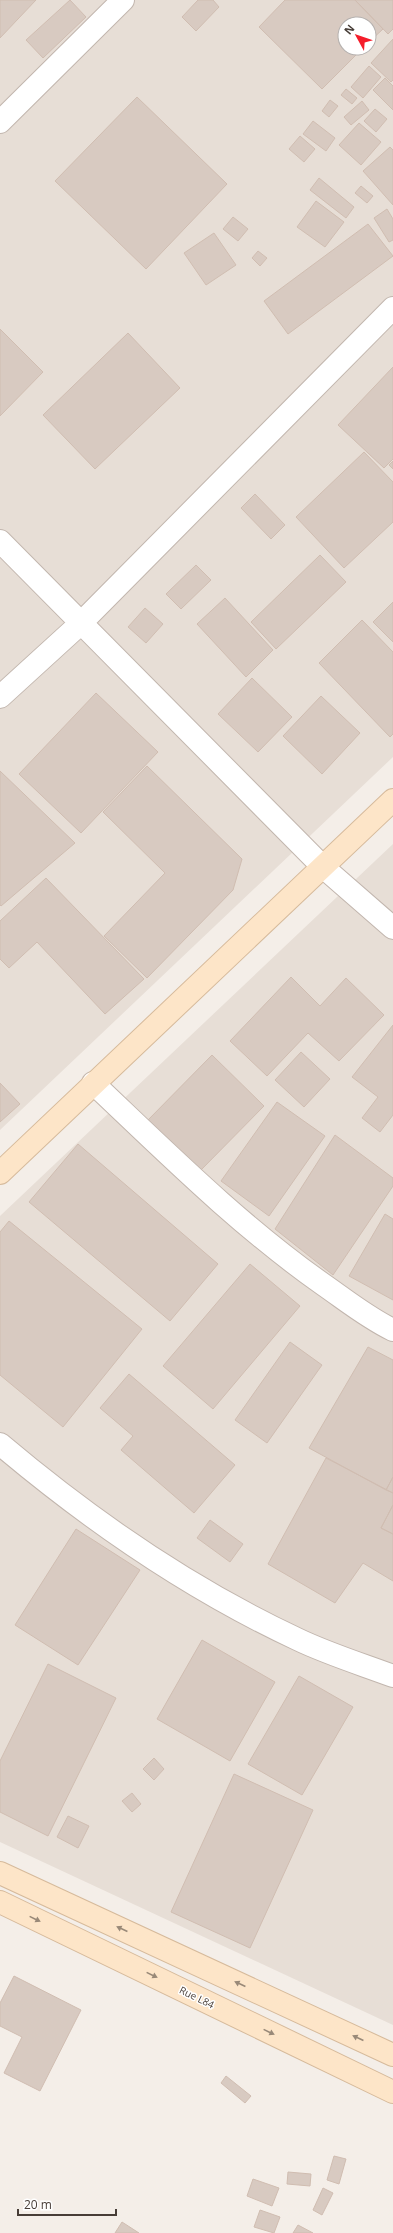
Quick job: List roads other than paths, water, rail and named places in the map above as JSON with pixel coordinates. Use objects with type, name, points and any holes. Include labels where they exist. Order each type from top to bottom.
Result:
[{"type":"street","points":[[0,122],[123,0]]},
{"type":"street","points":[[0,696],[80,624],[393,308]]},
{"type":"street","points":[[0,541],[80,624],[323,867],[393,928]]},
{"type":"street","points":[[0,1173],[93,1083],[393,800]]},
{"type":"street","points":[[93,1083],[223,1206],[288,1259],[376,1321],[393,1330]]},
{"type":"street","points":[[0,1444],[92,1515],[210,1594],[298,1640],[393,1676]]},
{"type":"street","points":[[0,1873],[393,2055]]},
{"type":"street","name":"Rue L84","points":[[0,1902],[393,2092]]}]
